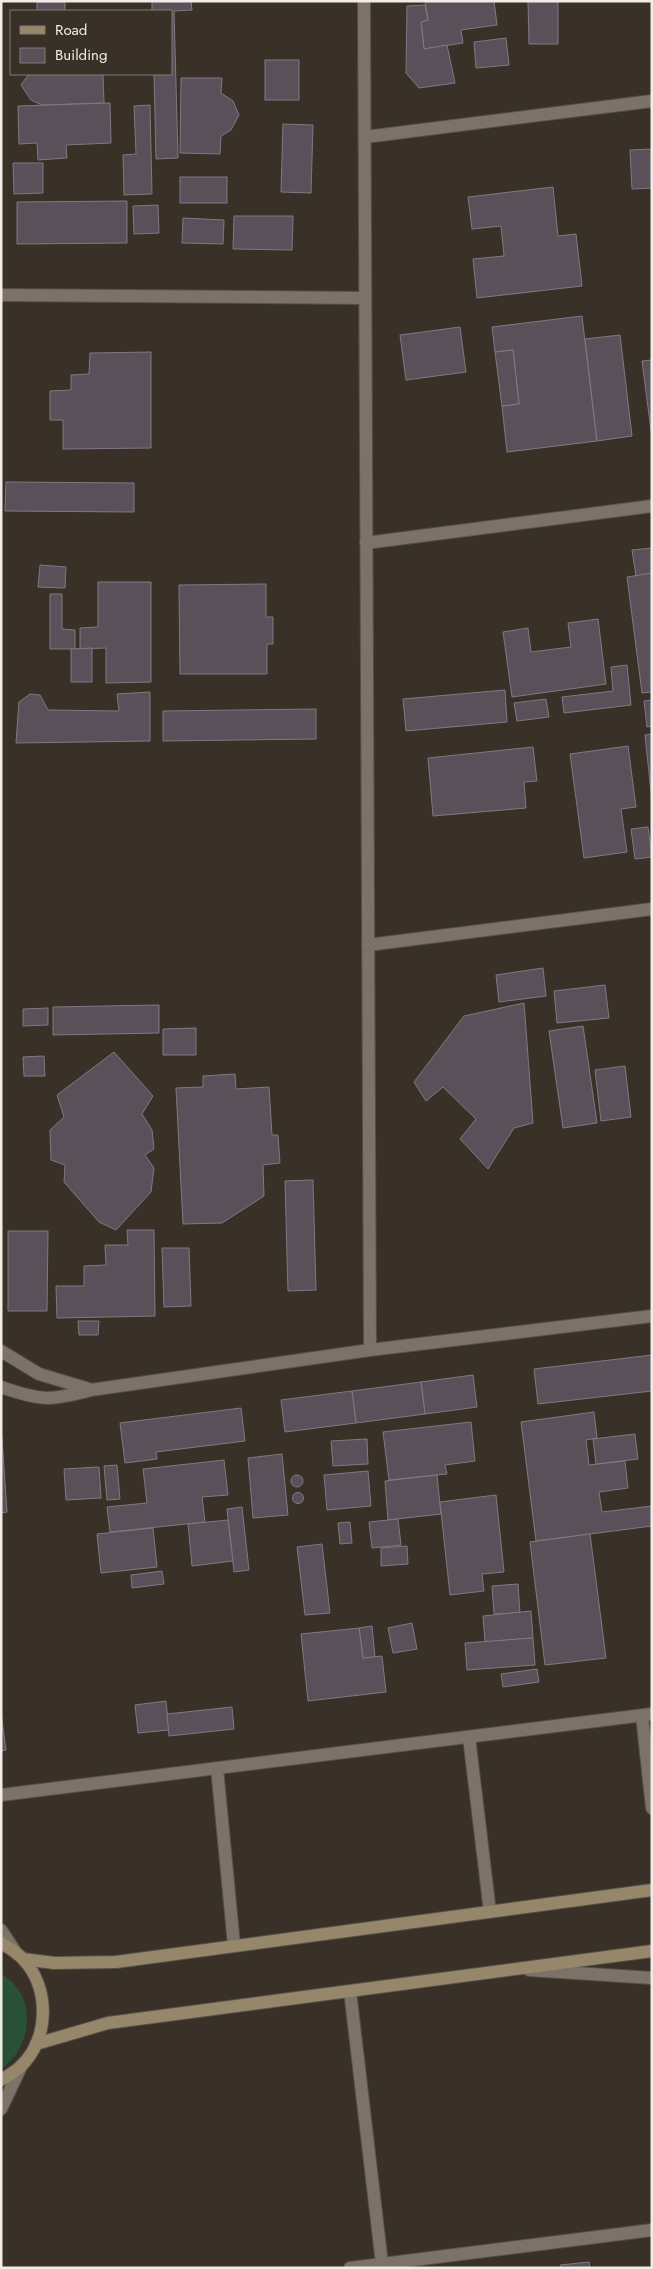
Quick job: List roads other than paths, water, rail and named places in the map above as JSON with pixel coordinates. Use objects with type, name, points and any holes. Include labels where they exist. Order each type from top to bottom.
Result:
[{"type":"main road","points":[[20,1956],[62,1964],[116,1962],[652,1890]]},
{"type":"main road","points":[[1,1943],[20,1956],[34,1974],[40,1991],[43,2009],[42,2027],[36,2044],[21,2066],[1,2080]]},
{"type":"main road","points":[[36,2044],[108,2023],[652,1951]]},
{"type":"street","points":[[364,1],[370,1350]]},
{"type":"street","points":[[365,137],[652,101]]},
{"type":"street","points":[[1,295],[365,298]]},
{"type":"street","points":[[366,543],[652,506]]},
{"type":"street","points":[[368,945],[652,909]]},
{"type":"street","points":[[1,1387],[44,1399],[60,1398],[91,1390],[370,1350],[652,1316]]},
{"type":"street","points":[[1,1351],[39,1374],[91,1390]]},
{"type":"street","points":[[1,1795],[647,1715],[652,1808]]},
{"type":"street","points":[[469,1737],[490,1912]]},
{"type":"street","points":[[217,1768],[234,1945]]},
{"type":"street","points":[[1,1930],[20,1956]]},
{"type":"street","points":[[519,1969],[652,1978]]},
{"type":"street","points":[[350,1991],[382,2264]]},
{"type":"street","points":[[1,2109],[21,2066]]},
{"type":"street","points":[[350,2268],[652,2230]]}]
